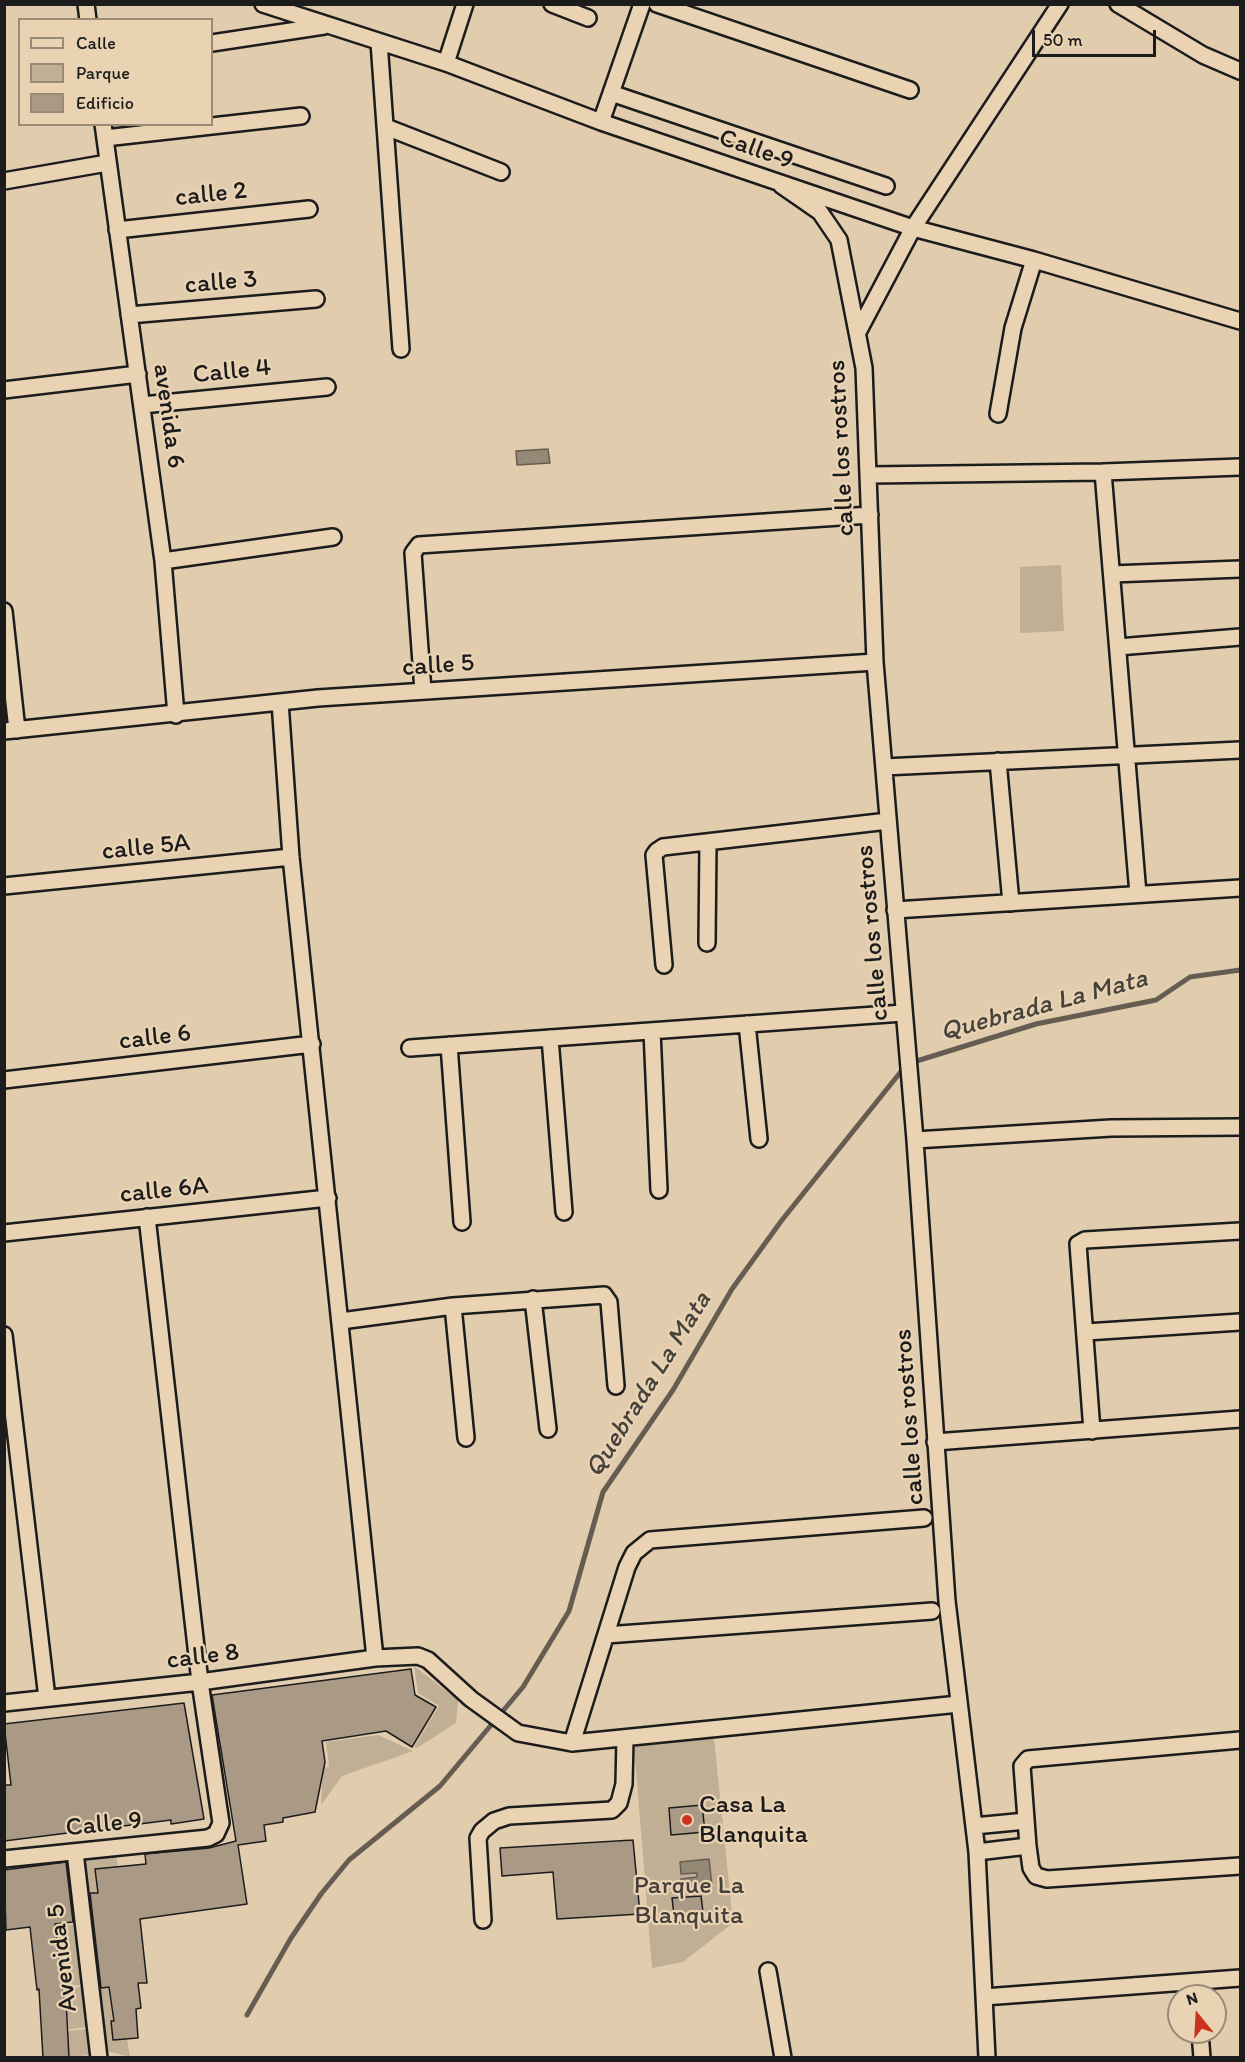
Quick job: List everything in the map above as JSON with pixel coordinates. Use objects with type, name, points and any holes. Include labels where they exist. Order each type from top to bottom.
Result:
[{"type":"street","name":"Calle 9","points":[[263,4],[446,63],[601,122],[913,228],[1034,260],[1240,321]]},
{"type":"street","points":[[446,63],[465,4]]},
{"type":"street","points":[[552,4],[588,18]]},
{"type":"street","points":[[601,122],[642,4]]},
{"type":"street","points":[[657,4],[910,90]]},
{"type":"street","points":[[858,332],[913,228],[1060,4]]},
{"type":"street","points":[[1118,4],[1203,55],[1240,72]]},
{"type":"street","points":[[213,43],[328,25]]},
{"type":"street","points":[[380,42],[401,349]]},
{"type":"street","points":[[611,93],[886,186]]},
{"type":"street","points":[[213,123],[301,116]]},
{"type":"street","points":[[104,131],[170,126]]},
{"type":"street","points":[[386,127],[501,172]]},
{"type":"street","name":"avenida 6","points":[[104,131],[163,561],[176,715]]},
{"type":"street","points":[[4,181],[107,163]]},
{"type":"street","name":"calle los rostros","points":[[782,184],[820,212],[838,240],[864,368],[875,662],[915,1140],[947,1601],[977,1852],[987,2058]]},
{"type":"street","name":"calle 2","points":[[117,230],[309,209]]},
{"type":"street","points":[[998,414],[1013,328],[1034,260]]},
{"type":"street","name":"calle 3","points":[[129,315],[316,299]]},
{"type":"street","points":[[4,390],[138,374]]},
{"type":"street","name":"Calle 4","points":[[142,405],[327,387]]},
{"type":"street","points":[[869,475],[1103,472],[1240,467]]},
{"type":"street","points":[[1103,472],[1138,894]]},
{"type":"street","points":[[423,691],[413,553],[419,545],[870,515]]},
{"type":"street","points":[[163,561],[333,537]]},
{"type":"street","points":[[1112,574],[1240,569]]},
{"type":"street","points":[[4,611],[11,730]]},
{"type":"street","points":[[1118,647],[1240,637]]},
{"type":"street","name":"calle 5","points":[[11,730],[176,715],[280,702],[875,662]]},
{"type":"street","points":[[280,702],[291,857],[375,1658]]},
{"type":"street","points":[[884,767],[1240,750]]},
{"type":"street","points":[[998,762],[1011,903]]},
{"type":"street","points":[[664,965],[654,855],[663,847],[888,821]]},
{"type":"street","points":[[707,943],[708,843]]},
{"type":"street","name":"calle 5A","points":[[4,886],[291,857]]},
{"type":"street","points":[[895,910],[1240,888]]},
{"type":"street","points":[[410,1048],[903,1013]]},
{"type":"street","points":[[747,1024],[759,1139]]},
{"type":"street","points":[[652,1031],[659,1190]]},
{"type":"street","points":[[550,1038],[564,1212]]},
{"type":"street","name":"calle 6","points":[[4,1080],[312,1044]]},
{"type":"street","points":[[449,1045],[462,1222]]},
{"type":"street","points":[[915,1140],[1087,1129],[1240,1127]]},
{"type":"street","name":"calle 6A","points":[[4,1233],[328,1198]]},
{"type":"street","points":[[147,1217],[200,1682]]},
{"type":"street","points":[[1092,1431],[1080,1241],[1240,1231]]},
{"type":"street","points":[[340,1321],[453,1306],[604,1295],[609,1302],[616,1386]]},
{"type":"street","points":[[534,1299],[548,1429]]},
{"type":"street","points":[[453,1306],[466,1438]]},
{"type":"street","points":[[1086,1332],[1240,1322]]},
{"type":"street","points":[[4,1335],[6,1373],[47,1698]]},
{"type":"street","points":[[935,1442],[1240,1419]]},
{"type":"street","points":[[924,1518],[650,1540],[634,1552],[627,1567],[572,1743],[959,1704]]},
{"type":"street","points":[[606,1635],[932,1611]]},
{"type":"street","name":"calle 8","points":[[4,1703],[200,1682],[375,1658],[407,1656],[428,1660],[471,1699],[518,1733],[572,1743]]},
{"type":"street","name":"Calle 9","points":[[4,1859],[208,1838],[216,1834],[221,1823],[200,1682]]},
{"type":"street","points":[[483,1920],[478,1838],[482,1831],[494,1821],[509,1816],[612,1810],[619,1803],[624,1784],[625,1738]]},
{"type":"street","points":[[1240,1740],[1028,1759],[1022,1766],[1028,1846],[1031,1868],[1036,1876],[1047,1879],[1240,1866]]},
{"type":"street","points":[[974,1826],[1026,1821]]},
{"type":"street","points":[[977,1852],[1028,1846]]},
{"type":"street","name":"Avenida 5","points":[[75,1852],[99,2058]]},
{"type":"street","points":[[768,1971],[783,2058]]},
{"type":"street","points":[[1217,1984],[1240,1978]]},
{"type":"street","points":[[984,1997],[1167,1990]]},
{"type":"green space","points":[[1061,565],[1064,631],[1020,633],[1020,567]]},
{"type":"green space","points":[[414,1666],[458,1700],[456,1723],[417,1748],[414,1747],[439,1706],[418,1693]]},
{"type":"green space","points":[[378,1735],[413,1751],[342,1776],[321,1805],[322,1783],[287,1786],[286,1772],[329,1767],[326,1742]]},
{"type":"green space","name":"Parque La Blanquita","points":[[714,1738],[733,1923],[683,1962],[652,1968],[634,1745]]},
{"type":"green space","points":[[116,1856],[118,1867],[95,1869],[98,1892],[88,1893],[84,1861]]},
{"type":"green space","points":[[76,1924],[82,1985],[63,1986],[55,1927]]},
{"type":"green space","points":[[82,1987],[87,2027],[69,2029],[66,1999],[40,2001],[39,1991]]},
{"type":"green space","points":[[109,1987],[113,2013],[123,2011],[124,2019],[111,2021],[113,2040],[127,2039],[130,2057],[107,2051],[100,1988]]},
{"type":"green space","points":[[87,2029],[90,2055],[69,2057],[67,2037],[41,2039],[41,2034]]},
{"type":"shaded area","points":[[548,449],[550,463],[517,465],[516,451]]},
{"type":"shaded area","points":[[709,1859],[712,1886],[682,1889],[681,1879],[697,1877],[697,1873],[681,1874],[680,1862]]},
{"type":"building","points":[[411,1669],[415,1695],[436,1707],[412,1747],[386,1731],[322,1741],[325,1762],[315,1812],[283,1818],[283,1822],[264,1825],[266,1841],[238,1845],[247,1904],[140,1919],[147,1983],[138,1983],[141,2008],[136,2009],[138,2038],[113,2040],[111,2021],[114,2021],[109,1987],[101,1988],[90,1893],[98,1893],[95,1869],[146,1864],[145,1854],[209,1848],[236,1841],[212,1695]]},
{"type":"building","points":[[184,1703],[204,1819],[171,1824],[171,1820],[4,1841],[4,1785],[11,1785],[4,1724]]},
{"type":"building","name":"Casa La Blanquita","points":[[702,1805],[705,1832],[671,1835],[669,1808]]},
{"type":"building","points":[[633,1840],[640,1914],[557,1919],[553,1872],[502,1876],[500,1848]]},
{"type":"building","points":[[66,1862],[73,1922],[55,1924],[64,1999],[66,1999],[69,2058],[43,2058],[39,1989],[37,1990],[30,1927],[6,1930],[4,1870]]},
{"type":"building","points":[[701,1896],[704,1920],[675,1923],[672,1898]]},
{"type":"waterway","name":"Quebrada La Mata","points":[[247,2015],[291,1938],[321,1894],[349,1860],[440,1786],[523,1687],[569,1611],[603,1492],[673,1390],[732,1289],[782,1220],[907,1064],[1036,1024],[1156,1000],[1190,977],[1240,970]]},
{"type":"place","name":"Casa La Blanquita","points":[[687,1820]]}]
